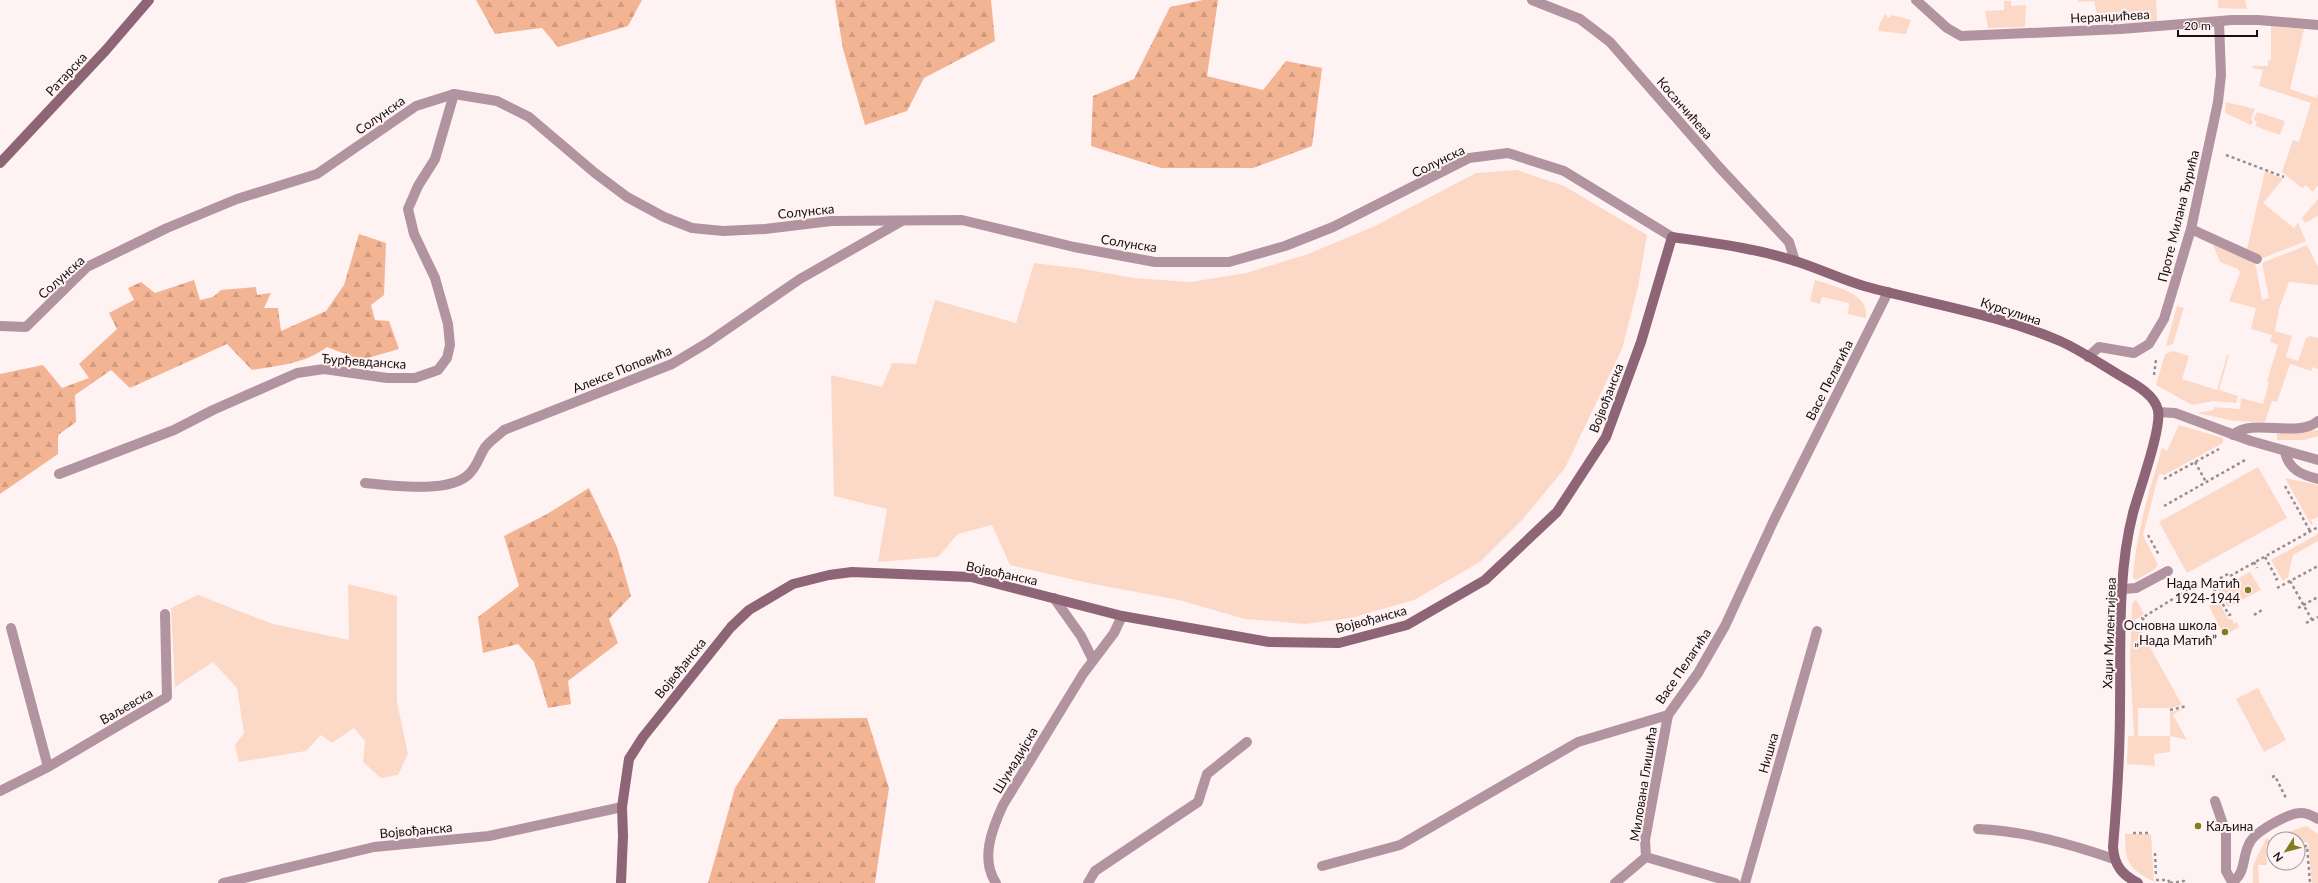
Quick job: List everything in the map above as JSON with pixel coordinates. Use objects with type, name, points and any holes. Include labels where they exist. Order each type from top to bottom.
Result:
[{"type":"street","name":"Ратарска","points":[[0,163],[106,50],[149,0]]},
{"type":"street","name":"Косанчићева","points":[[1532,0],[1580,19],[1610,42],[1719,167],[1789,242],[1793,248],[1795,260]]},
{"type":"street","name":"Неранџићева","points":[[1916,0],[1947,28],[1961,36],[2121,29],[2258,20],[2318,24]]},
{"type":"street","name":"Проте Милана Ђурића","points":[[2088,357],[2099,347],[2134,353],[2149,344],[2164,319],[2191,229],[2218,102],[2221,75],[2219,22]]},
{"type":"street","name":"Солунска","points":[[0,326],[26,327],[87,267],[167,228],[237,199],[317,174],[416,106],[454,94],[497,101],[529,117],[595,173],[627,197],[664,217],[692,228],[723,231],[765,229],[831,221],[962,220],[1074,247],[1155,262],[1229,262],[1284,246],[1333,227],[1469,158],[1508,153],[1564,171],[1672,237]]},
{"type":"street","name":"Ђурђевданска","points":[[59,474],[174,430],[213,410],[297,373],[324,370],[387,378],[415,378],[438,370],[447,358],[450,346],[448,324],[435,278],[414,234],[408,209],[418,186],[428,174],[435,159],[454,94]]},
{"type":"street","name":"Алексе Поповића","points":[[365,483],[410,487],[446,485],[467,477],[478,464],[484,449],[504,430],[672,364],[707,343],[800,279],[904,220]]},
{"type":"street","points":[[2191,229],[2257,259]]},
{"type":"street","name":"Курсулина","points":[[1672,237],[1748,249],[1795,260],[1849,281],[1888,292],[1958,308],[2032,331],[2061,342],[2141,389],[2154,402],[2158,412]]},
{"type":"street","name":"Војвођанска","points":[[223,883],[374,847],[489,836],[622,807],[629,759],[643,736],[731,627],[749,610],[793,584],[829,575],[852,572],[971,577],[1122,616],[1270,642],[1339,643],[1407,625],[1485,580],[1558,512],[1606,437],[1641,342],[1672,237]]},
{"type":"street","name":"Васе Пелагића","points":[[1322,866],[1400,845],[1578,742],[1668,715],[1698,673],[1725,626],[1774,520],[1888,292]]},
{"type":"street","points":[[2158,412],[2175,413],[2285,452],[2316,458]]},
{"type":"street","name":"Хаџи Милентијева","points":[[2114,859],[2113,847],[2119,765],[2123,589],[2129,531],[2158,425],[2158,412]]},
{"type":"street","points":[[2233,434],[2244,428],[2299,427],[2318,421]]},
{"type":"street","points":[[2285,452],[2287,460],[2298,472],[2318,479]]},
{"type":"street","points":[[2123,589],[2136,588],[2168,571]]},
{"type":"street","points":[[1054,598],[1078,631],[1093,660]]},
{"type":"street","name":"Ваљевска","points":[[0,791],[48,767],[167,697],[165,614]]},
{"type":"street","name":"Шумадијска","points":[[996,883],[990,868],[990,840],[1003,805],[1093,660],[1114,633],[1122,616]]},
{"type":"street","points":[[11,628],[48,767]]},
{"type":"street","name":"Нишка","points":[[1745,883],[1817,631]]},
{"type":"street","name":"Милована Глишића","points":[[1646,857],[1645,840],[1668,715]]},
{"type":"street","points":[[1088,883],[1095,871],[1198,802],[1207,774],[1247,742]]},
{"type":"street","points":[[2215,801],[2226,833],[2226,871],[2232,883],[2240,876],[2249,843],[2256,834],[2297,813],[2305,813],[2318,819]]},
{"type":"street","points":[[621,883],[623,836],[622,807]]},
{"type":"street","points":[[1978,828],[2001,830],[2070,844],[2114,859],[2123,874],[2138,883]]},
{"type":"street","name":"Милована Глишића","points":[[1615,883],[1646,857]]},
{"type":"street","name":"Милована Глишића","points":[[1646,857],[1735,883]]},
{"type":"street","points":[[988,883],[990,868]]},
{"type":"path","points":[[2223,153],[2284,177]]},
{"type":"path","points":[[2160,482],[2162,478],[2164,479],[2226,445]]},
{"type":"path","points":[[2164,506],[2249,458]]},
{"type":"path","points":[[2195,462],[2206,482]]},
{"type":"path","points":[[2288,491],[2310,531]]},
{"type":"path","points":[[2144,620],[2142,618],[2179,597],[2181,594],[2202,583],[2204,587],[2265,557],[2318,527]]},
{"type":"path","points":[[2265,557],[2276,579],[2273,581]]},
{"type":"path","points":[[2254,562],[2257,568]]},
{"type":"path","points":[[2277,588],[2318,566]]},
{"type":"path","points":[[2290,581],[2312,620]]},
{"type":"path","points":[[2212,583],[2229,615],[2232,614]]},
{"type":"path","points":[[2178,587],[2181,594]]},
{"type":"path","points":[[2298,608],[2318,597]]},
{"type":"path","points":[[2254,615],[2262,610],[2261,608]]},
{"type":"path","points":[[2306,623],[2318,617]]},
{"type":"path","points":[[2170,710],[2187,706]]},
{"type":"path","points":[[2272,777],[2275,776],[2280,786]]},
{"type":"path","points":[[2128,833],[2150,832]]},
{"type":"path","points":[[2306,846],[2310,883]]},
{"type":"path","points":[[2155,853],[2156,881],[2166,880],[2170,883],[2184,881],[2184,883]]},
{"type":"shaded area","points":[[2078,0],[2156,0],[2157,21],[2099,24],[2094,1],[2078,2]]},
{"type":"shaded area","points":[[2218,0],[2245,0],[2247,9],[2218,8]]},
{"type":"shaded area","points":[[2004,1],[2011,1],[2011,6],[2026,5],[2025,27],[1988,28],[1985,11],[2004,10]]},
{"type":"shaded area","points":[[1885,14],[1889,18],[1892,15],[1911,20],[1906,34],[1878,31]]},
{"type":"shaded area","points":[[2271,26],[2304,29],[2290,89],[2316,98],[2318,94],[2318,185],[2313,192],[2306,185],[2302,188],[2282,172],[2293,140],[2299,142],[2311,103],[2259,86],[2263,70],[2252,68],[2253,66],[2268,66],[2268,61],[2271,60]]},
{"type":"shaded area","points":[[2226,102],[2255,109],[2251,119],[2253,122],[2251,125],[2225,113]]},
{"type":"shaded area","points":[[2257,112],[2285,121],[2280,135],[2255,126],[2257,123],[2254,119]]},
{"type":"shaded area","points":[[1517,170],[1564,186],[1647,235],[1638,287],[1622,349],[1565,468],[1522,520],[1480,562],[1414,600],[1351,618],[1305,624],[1245,619],[1179,600],[1088,583],[1010,565],[992,525],[958,534],[938,557],[878,562],[887,509],[834,496],[831,375],[882,387],[892,363],[916,364],[935,300],[1016,323],[1034,263],[1083,269],[1134,278],[1191,282],[1246,273],[1308,254],[1375,226],[1476,173]]},
{"type":"shaded area","points":[[2265,171],[2283,179],[2263,203],[2294,228],[2298,223],[2306,241],[2263,258],[2247,249]]},
{"type":"shaded area","points":[[2318,199],[2318,216],[2305,223],[2302,218]]},
{"type":"shaded area","points":[[2202,237],[2253,261],[2256,266],[2262,300],[2269,298],[2262,263],[2307,245],[2318,267],[2318,285],[2289,282],[2279,309],[2275,331],[2292,336],[2286,357],[2298,361],[2306,338],[2310,336],[2318,338],[2318,369],[2313,367],[2311,371],[2290,364],[2277,402],[2272,401],[2265,422],[2234,421],[2197,413],[2214,410],[2214,407],[2240,409],[2241,398],[2263,404],[2269,382],[2267,381],[2278,345],[2270,342],[2272,335],[2251,329],[2256,308],[2229,301],[2240,273],[2238,269],[2220,262],[2213,245],[2200,239]]},
{"type":"shaded area","points":[[1815,280],[1840,288],[1856,297],[1862,302],[1866,309],[1866,318],[1848,314],[1849,303],[1822,297],[1820,304],[1810,301]]},
{"type":"shaded area","points":[[2177,306],[2184,308],[2173,344],[2166,346]]},
{"type":"shaded area","points":[[2173,351],[2189,356],[2182,379],[2217,390],[2227,355],[2229,355],[2219,390],[2238,396],[2236,403],[2214,401],[2192,405],[2156,385],[2165,354]]},
{"type":"shaded area","points":[[2179,425],[2223,438],[2223,443],[2164,475],[2159,474],[2143,535],[2158,565],[2154,570],[2136,580],[2133,578],[2137,545],[2148,496],[2162,448],[2167,451]]},
{"type":"shaded area","points":[[2318,430],[2318,436],[2304,440],[2277,440],[2277,434]]},
{"type":"shaded area","points":[[2258,467],[2287,518],[2187,573],[2159,522]]},
{"type":"shaded area","points":[[2285,478],[2318,485],[2318,517],[2311,520],[2313,524],[2311,525]]},
{"type":"shaded area","points":[[2318,534],[2318,541],[2293,555],[2288,577],[2283,581],[2271,560]]},
{"type":"shaded area","points":[[2250,572],[2261,590],[2228,607],[2218,589]]},
{"type":"shaded area","points":[[348,584],[397,596],[397,702],[408,754],[398,775],[381,778],[363,762],[365,741],[354,728],[332,743],[321,735],[306,751],[239,762],[235,745],[244,733],[237,688],[213,662],[175,687],[171,608],[198,595],[273,624],[349,640]]},
{"type":"shaded area","points":[[2213,592],[2229,620],[2232,619],[2234,624],[2237,622],[2239,627],[2224,636],[2209,606],[2214,603],[2209,595]]},
{"type":"shaded area","points":[[2136,599],[2144,614],[2135,620],[2182,705],[2170,708],[2138,708],[2138,736],[2170,736],[2170,752],[2154,754],[2155,766],[2127,764],[2128,736],[2134,736],[2130,661],[2132,604]]},
{"type":"shaded area","points":[[2258,688],[2286,740],[2264,752],[2236,699]]},
{"type":"shaded area","points":[[2183,709],[2173,715],[2187,740],[2170,736],[2170,712]]},
{"type":"shaded area","points":[[2306,826],[2318,834],[2318,883],[2312,883],[2308,842],[2306,842],[2306,831],[2291,831]]},
{"type":"shaded area","points":[[2125,834],[2151,834],[2154,882],[2139,873],[2130,864],[2126,852]]},
{"type":"shaded area","points":[[2266,839],[2266,865],[2258,865],[2259,883],[2253,883],[2253,865]]},
{"type":"green space","points":[[476,0],[642,0],[628,26],[558,47],[542,28],[495,34]]},
{"type":"green space","points":[[835,0],[991,0],[995,41],[924,78],[907,111],[865,125],[843,49]]},
{"type":"green space","points":[[1203,0],[1218,0],[1207,76],[1263,90],[1286,61],[1322,68],[1312,146],[1253,168],[1161,168],[1091,146],[1093,96],[1134,79],[1170,7]]},
{"type":"green space","points":[[359,234],[386,243],[384,295],[371,305],[375,320],[389,321],[399,349],[361,360],[327,347],[310,357],[301,360],[252,370],[227,344],[130,388],[111,370],[75,395],[76,422],[58,435],[58,454],[0,494],[0,374],[43,365],[62,388],[89,378],[79,364],[117,329],[109,313],[134,300],[128,288],[141,282],[155,293],[194,280],[200,300],[213,297],[221,290],[256,287],[257,295],[271,293],[264,308],[278,308],[281,331],[326,311],[344,285]]},
{"type":"green space","points":[[589,488],[617,547],[631,596],[609,619],[618,643],[568,681],[571,704],[548,708],[534,662],[518,644],[483,653],[478,617],[519,586],[504,536],[547,514]]},
{"type":"green space","points":[[867,718],[889,788],[875,883],[708,883],[735,788],[779,719]]},
{"type":"place","name":"Нада Матић 1924-1944","points":[[2248,590]]},
{"type":"place","name":"Основна школа „Нада Матић”","points":[[2225,632]]},
{"type":"place","name":"Каљина","points":[[2198,826]]}]
